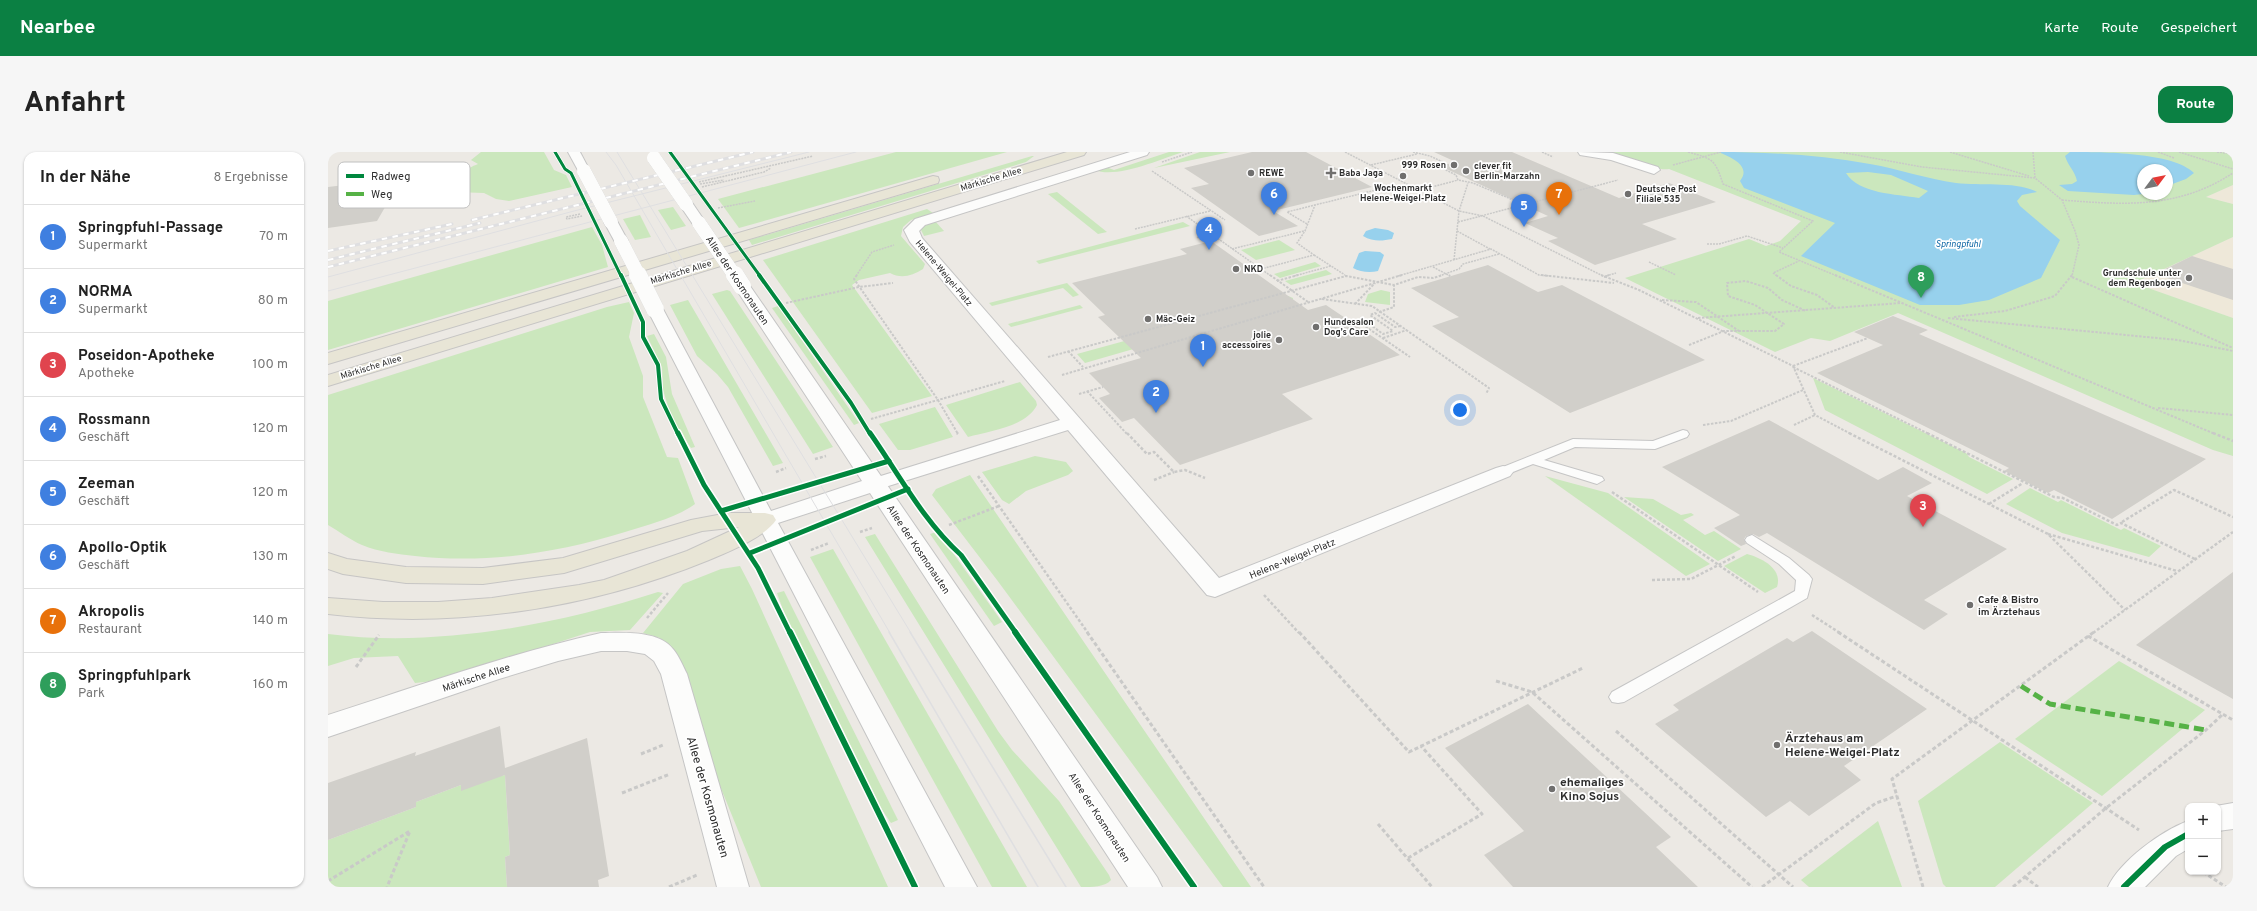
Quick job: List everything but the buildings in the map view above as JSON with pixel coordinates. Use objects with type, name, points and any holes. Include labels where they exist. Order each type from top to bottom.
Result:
[{"type":"main road","points":[[574,152],[765,520],[960,887]]},
{"type":"main road","points":[[1049,152],[1038,157],[1040,164],[1068,176]]},
{"type":"main road","name":"Märkische Allee","points":[[328,381],[1080,152]]},
{"type":"main road","name":"Helene-Weigel-Platz","points":[[1143,152],[920,222],[911,230],[915,239],[1073,422],[1215,590],[1504,472]]},
{"type":"main road","points":[[1584,152],[1613,157],[1654,170]]},
{"type":"main road","name":"Allee der Kosmonauten","points":[[652,155],[742,286],[1146,887]]},
{"type":"main road","name":"Märkische Allee","points":[[328,359],[947,176]]},
{"type":"main road","points":[[328,606],[357,610],[434,612],[507,605],[598,589],[714,550],[739,538],[765,520],[1073,422]]},
{"type":"main road","points":[[328,560],[343,566],[406,575],[483,576],[564,565],[700,525],[728,520],[765,520]]},
{"type":"main road","name":"Märkische Allee","points":[[328,726],[556,652],[635,633]]},
{"type":"main road","name":"Allee der Kosmonauten","points":[[635,633],[664,655],[674,674],[733,887]]},
{"type":"main road","points":[[2221,818],[2233,816]]},
{"type":"main road","points":[[2124,887],[2164,847],[2185,836]]},
{"type":"lane","name":"Helene-Weigel-Platz","points":[[1504,472],[1573,443],[1655,445],[1683,434]]},
{"type":"lane","points":[[1532,460],[1595,479]]},
{"type":"lane","points":[[1618,697],[1802,594],[1804,580],[1784,561],[1748,546]]},
{"type":"path","points":[[1345,152],[1459,210],[1483,216],[1604,277],[1639,290],[1660,300],[1994,465],[1999,470],[2054,497],[2063,498],[2118,525],[2174,490],[2233,517]]},
{"type":"path","points":[[1413,152],[1430,156],[1446,163],[1436,165],[1456,175],[1458,180]]},
{"type":"path","points":[[1542,152],[1553,157]]},
{"type":"path","points":[[1688,152],[1706,156],[1717,165],[1723,184],[1813,221],[1779,252],[2233,441]]},
{"type":"path","points":[[1677,164],[1721,152]]},
{"type":"path","points":[[1840,152],[1922,166],[2035,178]]},
{"type":"path","points":[[1943,320],[1948,318],[2005,311],[2055,296],[2072,277],[2079,244],[2062,200],[2035,178],[1950,152]]},
{"type":"path","points":[[2033,152],[2035,178]]},
{"type":"path","points":[[2160,152],[2174,158]]},
{"type":"path","points":[[2179,152],[2233,169]]},
{"type":"path","points":[[2217,152],[2233,154]]},
{"type":"path","points":[[1371,165],[1417,154]]},
{"type":"path","points":[[699,186],[728,177],[813,156]]},
{"type":"path","points":[[699,186],[722,179],[727,181],[764,172],[774,166]]},
{"type":"path","points":[[1146,168],[1224,220]]},
{"type":"path","points":[[1458,222],[1654,170]]},
{"type":"path","points":[[2062,200],[2108,204],[2152,203],[2197,194],[2227,178],[2233,173]]},
{"type":"path","points":[[699,186],[727,180],[725,178],[728,177]]},
{"type":"path","points":[[2227,178],[2233,179]]},
{"type":"path","points":[[1307,224],[1287,212],[1392,186],[1432,187],[1458,180],[1502,194],[1525,205]]},
{"type":"path","points":[[1454,260],[1459,210],[1468,183]]},
{"type":"path","points":[[718,208],[755,201]]},
{"type":"path","points":[[1316,205],[1305,231],[1297,243],[1346,276],[1375,283],[1394,285],[1418,277],[1432,278],[1447,274],[1459,269],[1463,264],[1499,254]]},
{"type":"path","points":[[1135,229],[1211,210]]},
{"type":"path","points":[[585,214],[567,219],[566,217],[585,214]]},
{"type":"path","points":[[1186,216],[1308,302]]},
{"type":"path","points":[[1232,248],[1305,231]]},
{"type":"path","points":[[1457,231],[1539,275],[1617,283]]},
{"type":"path","points":[[1197,237],[1202,240],[1215,236]]},
{"type":"path","points":[[1707,244],[1718,245],[1747,236],[1770,245],[1784,248]]},
{"type":"path","points":[[915,239],[872,252],[854,279],[938,400],[960,437]]},
{"type":"path","points":[[1068,351],[1083,367],[1491,249]]},
{"type":"path","points":[[1261,269],[1314,255]]},
{"type":"path","points":[[1799,260],[1773,273],[1791,286],[1817,295],[1836,309]]},
{"type":"path","points":[[1649,262],[1676,275]]},
{"type":"path","points":[[1277,281],[1331,266]]},
{"type":"path","points":[[1432,266],[1450,276]]},
{"type":"path","points":[[1604,277],[1616,273]]},
{"type":"path","points":[[871,419],[1012,379],[1004,370],[1022,364],[1346,276]]},
{"type":"path","points":[[2072,277],[2233,350]]},
{"type":"path","points":[[1689,345],[1724,332],[1775,330],[1784,324],[1755,305],[1728,296],[1727,283],[1746,281],[1768,288],[1782,300],[1806,311]]},
{"type":"path","points":[[786,303],[859,287],[893,283]]},
{"type":"path","points":[[1354,304],[1375,283]]},
{"type":"path","points":[[1379,312],[1394,307],[1394,285]]},
{"type":"path","points":[[1321,299],[1372,306],[1489,388],[1486,394]]},
{"type":"path","points":[[1660,300],[1696,302],[1740,331]]},
{"type":"path","points":[[1697,318],[1836,309],[1901,302]]},
{"type":"path","points":[[1400,326],[1395,328],[1375,313],[1370,315],[1393,330],[1383,334],[1364,320],[1359,321],[1410,357]]},
{"type":"path","points":[[1948,318],[2178,340],[2233,350]]},
{"type":"path","points":[[1383,338],[1406,330]]},
{"type":"path","points":[[1793,366],[1868,338]]},
{"type":"path","points":[[1793,366],[1815,415],[2048,534],[2177,571]]},
{"type":"path","points":[[1084,392],[1103,387]]},
{"type":"path","points":[[1703,425],[1732,421],[1803,390]]},
{"type":"path","points":[[1087,391],[1147,454],[1154,452],[1174,472]]},
{"type":"path","points":[[2154,408],[2233,416]]},
{"type":"path","points":[[1794,425],[1815,415]]},
{"type":"path","points":[[776,472],[786,468]]},
{"type":"path","points":[[1152,480],[1174,472],[1185,470],[1205,478]]},
{"type":"path","points":[[975,472],[1264,887]]},
{"type":"path","points":[[1595,479],[1718,565],[1786,604],[1975,721],[2143,833]]},
{"type":"path","points":[[1988,504],[2024,482]]},
{"type":"path","points":[[949,525],[999,506]]},
{"type":"path","points":[[2121,523],[2194,559]]},
{"type":"path","points":[[860,532],[872,528]]},
{"type":"path","points":[[1923,887],[1892,779],[1975,721],[2088,636],[2233,532]]},
{"type":"path","points":[[2048,534],[2124,610]]},
{"type":"path","points":[[806,551],[829,543]]},
{"type":"path","points":[[1652,580],[1691,579],[1718,565],[1748,546]]},
{"type":"path","points":[[1251,575],[1257,588],[1409,752],[1583,668]]},
{"type":"path","points":[[635,633],[672,588]]},
{"type":"path","points":[[356,667],[382,631]]},
{"type":"path","points":[[2088,636],[2233,720]]},
{"type":"path","points":[[1496,681],[1532,692],[1752,887]]},
{"type":"path","points":[[2013,887],[2106,808],[2206,730],[2223,714]]},
{"type":"path","points":[[1616,730],[1793,887]]},
{"type":"path","points":[[1408,858],[1482,814],[1421,746]]},
{"type":"path","points":[[622,793],[646,783]]},
{"type":"path","points":[[1762,887],[1876,803],[1897,796]]},
{"type":"path","points":[[1378,824],[1432,887]]},
{"type":"path","points":[[328,881],[410,831],[387,887]]},
{"type":"path","points":[[2207,875],[2226,887]]},
{"type":"path","points":[[2025,877],[2038,887]]},
{"type":"shaded area","points":[[2233,185],[2233,204],[2206,197]]},
{"type":"shaded area","name":"Grundschule unter dem Regenbogen","points":[[2233,237],[2233,318],[2134,283],[2192,256]]},
{"type":"green space","points":[[481,152],[544,152],[554,170],[566,175],[572,187],[509,201],[496,199],[484,193],[470,193],[470,168],[478,164],[471,160]]},
{"type":"green space","points":[[896,152],[1007,152],[739,228],[718,199]]},
{"type":"green space","points":[[1169,152],[1183,152],[1126,170],[1104,172],[1095,170],[1106,167],[1114,170]]},
{"type":"green space","points":[[1200,152],[1230,152],[1154,168]]},
{"type":"green space","points":[[1601,152],[2233,152],[2233,185],[2206,197],[2233,204],[2233,237],[2134,283],[2233,318],[2233,456],[2213,450],[1898,313],[1830,341],[1811,338],[1775,352],[1625,278],[1749,239],[1766,246],[1780,241],[1801,221],[1669,169],[1656,168]]},
{"type":"green space","points":[[1034,156],[1026,162],[752,245],[749,240]]},
{"type":"green space","points":[[1057,192],[1107,232],[1098,234],[1048,194]]},
{"type":"green space","points":[[673,207],[686,226],[671,230],[658,210]]},
{"type":"green space","points":[[927,209],[933,213],[911,220],[903,227],[901,236],[925,264],[923,269],[906,276],[898,276],[890,273],[859,280],[852,285],[932,396],[872,413],[763,260]]},
{"type":"green space","points":[[640,215],[651,237],[635,240],[623,219]]},
{"type":"green space","points":[[935,221],[944,231],[924,236],[920,228]]},
{"type":"green space","points":[[1183,222],[1190,226],[1039,264],[1036,261]]},
{"type":"green space","points":[[592,227],[602,245],[608,267],[328,350],[328,301]]},
{"type":"green space","points":[[1279,240],[1295,250],[1256,260],[1241,250]]},
{"type":"green space","points":[[1315,262],[1321,266],[1280,278],[1274,274]]},
{"type":"green space","points":[[1326,270],[1332,274],[1291,285],[1285,281]]},
{"type":"green space","points":[[1067,283],[1079,295],[1073,297],[1063,288],[992,306],[989,303]]},
{"type":"green space","points":[[727,290],[730,291],[833,447],[813,454],[712,294]]},
{"type":"green space","points":[[1381,290],[1390,292],[1390,305],[1365,302],[1368,294]]},
{"type":"green space","points":[[1288,296],[1293,298],[1293,302],[1289,304],[1085,363],[1077,354]]},
{"type":"green space","points":[[688,300],[783,463],[773,466],[728,387],[717,374],[697,356],[670,305]]},
{"type":"green space","points":[[629,302],[634,313],[629,337],[643,376],[643,397],[667,457],[678,458],[695,504],[679,514],[661,521],[574,546],[522,555],[469,559],[415,556],[375,549],[353,541],[328,525],[328,395],[607,307]]},
{"type":"green space","points":[[1080,305],[1083,308],[1011,327],[1008,324]]},
{"type":"green space","points":[[778,306],[859,423],[854,425],[772,308]]},
{"type":"green space","points":[[654,334],[666,357],[672,394],[695,447],[691,448],[677,428],[668,406],[663,390],[662,367],[647,336]]},
{"type":"green space","points":[[1813,378],[1966,453],[1969,457],[2013,479],[1987,494],[1825,410]]},
{"type":"green space","points":[[1020,382],[1036,401],[1037,405],[1025,418],[1006,427],[968,437],[946,405]]},
{"type":"green space","points":[[935,407],[953,437],[910,450],[898,450],[879,424]]},
{"type":"green space","points":[[1035,456],[1066,462],[1073,471],[1068,475],[1026,491],[1009,504],[1002,500],[982,472]]},
{"type":"green space","points":[[970,475],[1251,887],[1223,887],[997,580],[932,495],[936,489]]},
{"type":"green space","points":[[1545,476],[1608,493],[1710,564],[1686,576]]},
{"type":"green space","points":[[2030,488],[2058,502],[2061,500],[2121,530],[2124,528],[2161,546],[2149,557],[2062,533],[2006,504]]},
{"type":"green space","points":[[1624,497],[1653,499],[1681,515],[1691,513],[1694,515],[1683,520],[1705,535],[1714,531],[1741,549],[1718,561]]},
{"type":"green space","points":[[936,532],[953,553],[1002,622],[994,626],[930,534]]},
{"type":"green space","points":[[875,534],[998,731],[1012,750],[1059,801],[1109,875],[1111,880],[1106,884],[1081,887],[865,537]]},
{"type":"green space","points":[[833,549],[1027,887],[992,887],[810,557]]},
{"type":"green space","points":[[1747,554],[1759,558],[1770,565],[1777,575],[1777,587],[1765,593],[1724,566]]},
{"type":"green space","points":[[740,566],[752,589],[888,887],[761,887],[660,638],[643,633],[683,584],[721,569]]},
{"type":"green space","points":[[784,591],[898,820],[891,823],[870,792],[788,624],[777,593]]},
{"type":"green space","points":[[658,592],[663,593],[630,630],[590,632],[443,680],[415,683],[398,656],[354,658],[328,666],[328,634],[369,638],[410,638],[453,636],[495,631],[579,614]]},
{"type":"green space","points":[[2119,661],[2205,710],[2102,796],[2015,739]]},
{"type":"green space","points":[[2000,742],[2093,803],[1995,887],[1946,887],[1943,884],[1918,801]]},
{"type":"green space","points":[[505,775],[510,855],[505,857],[507,887],[328,887],[328,840],[416,807],[416,802],[461,785]]},
{"type":"green space","points":[[1878,821],[1902,887],[1809,887],[1801,880]]},
{"type":"water","name":"Springpfuhl","points":[[1718,152],[1775,153],[1832,158],[1881,166],[1956,183],[2019,186],[2037,192],[2022,195],[2017,201],[2020,206],[2060,240],[2041,278],[1989,300],[1959,305],[1920,305],[1801,256],[1835,223],[1744,188],[1740,181],[1743,176],[1742,167],[1734,159]],"holes":[[[1868,172],[1891,175],[1928,191],[1919,198],[1879,192],[1860,185],[1852,180],[1846,173]]]},
{"type":"water","points":[[2070,152],[2100,152],[2154,157],[2184,166],[2194,173],[2186,179],[2173,184],[2173,164],[2137,164],[2137,195],[2068,191],[2059,185],[2072,184],[2077,181],[2075,174],[2065,156]]},
{"type":"water","points":[[1375,228],[1388,230],[1394,233],[1392,239],[1378,240],[1363,236],[1366,231]]},
{"type":"water","points":[[1365,251],[1380,252],[1384,255],[1378,271],[1365,272],[1353,268],[1359,253]]},
{"type":"tram line","points":[[606,152],[616,165],[634,196]]},
{"type":"tram line","points":[[617,152],[643,194]]},
{"type":"tram line","points":[[643,194],[809,152]]},
{"type":"tram line","points":[[650,206],[856,152]]},
{"type":"tram line","points":[[634,196],[643,194]]},
{"type":"tram line","points":[[643,194],[650,206]]},
{"type":"tram line","points":[[328,277],[634,196]]},
{"type":"tram line","points":[[634,196],[641,208]]},
{"type":"tram line","points":[[641,208],[650,206]]},
{"type":"tram line","points":[[650,206],[911,633]]},
{"type":"tram line","points":[[328,291],[641,208]]},
{"type":"tram line","points":[[641,208],[890,633]]},
{"type":"tram line","points":[[889,632],[1038,887]]},
{"type":"tram line","points":[[910,632],[1066,887]]},
{"type":"railway","points":[[472,220],[753,152]]},
{"type":"railway","points":[[328,267],[791,152]]},
{"type":"railway","points":[[328,260],[480,223]]},
{"type":"railway","points":[[328,251],[452,224]]},
{"type":"marked path","points":[[2021,686],[2050,704],[2206,730]]},
{"type":"cycle path","points":[[555,152],[565,169],[571,173],[643,322],[643,337],[658,365],[661,399],[704,485],[758,568],[915,887]]},
{"type":"cycle path","points":[[670,152],[851,403],[923,510],[951,546],[961,555],[1194,887]]},
{"type":"cycle path","points":[[721,511],[889,461]]},
{"type":"cycle path","points":[[750,553],[908,489]]},
{"type":"cycle path","points":[[2124,887],[2165,847],[2185,836]]},
{"type":"place","name":"999 Rosen","points":[[1454,165]]},
{"type":"place","name":"clever fit Berlin-Marzahn","points":[[1466,171]]},
{"type":"place","name":"REWE","points":[[1251,173]]},
{"type":"place","name":"Baba Jaga","points":[[1331,173]]},
{"type":"place","name":"Wochenmarkt Helene-Weigel-Platz","points":[[1403,176]]},
{"type":"place","name":"Deutsche Post Filiale 535","points":[[1628,194]]},
{"type":"place","name":"Apollo-Optik","points":[[1274,215]]},
{"type":"place","name":"Akropolis","points":[[1559,215]]},
{"type":"place","name":"Zeeman","points":[[1524,227]]},
{"type":"place","name":"Rossmann","points":[[1209,250]]},
{"type":"place","name":"NKD","points":[[1236,269]]},
{"type":"place","name":"Grundschule unter dem Regenbogen","points":[[2189,278]]},
{"type":"place","name":"Springpfuhlpark","points":[[1921,298]]},
{"type":"place","name":"Mäc-Geiz","points":[[1148,319]]},
{"type":"place","name":"Hundesalon Dog’s Care","points":[[1316,327]]},
{"type":"place","name":"jolie accessoires","points":[[1279,340]]},
{"type":"place","name":"Springpfuhl-Passage","points":[[1203,367]]},
{"type":"place","name":"NORMA","points":[[1156,413]]},
{"type":"place","name":"Poseidon-Apotheke","points":[[1923,527]]},
{"type":"place","name":"Cafe & Bistro im Ärztehaus","points":[[1970,605]]},
{"type":"place","name":"Ärztehaus am Helene-Weigel-Platz","points":[[1777,745]]},
{"type":"place","name":"ehemaliges Kino Sojus","points":[[1552,789]]}]
